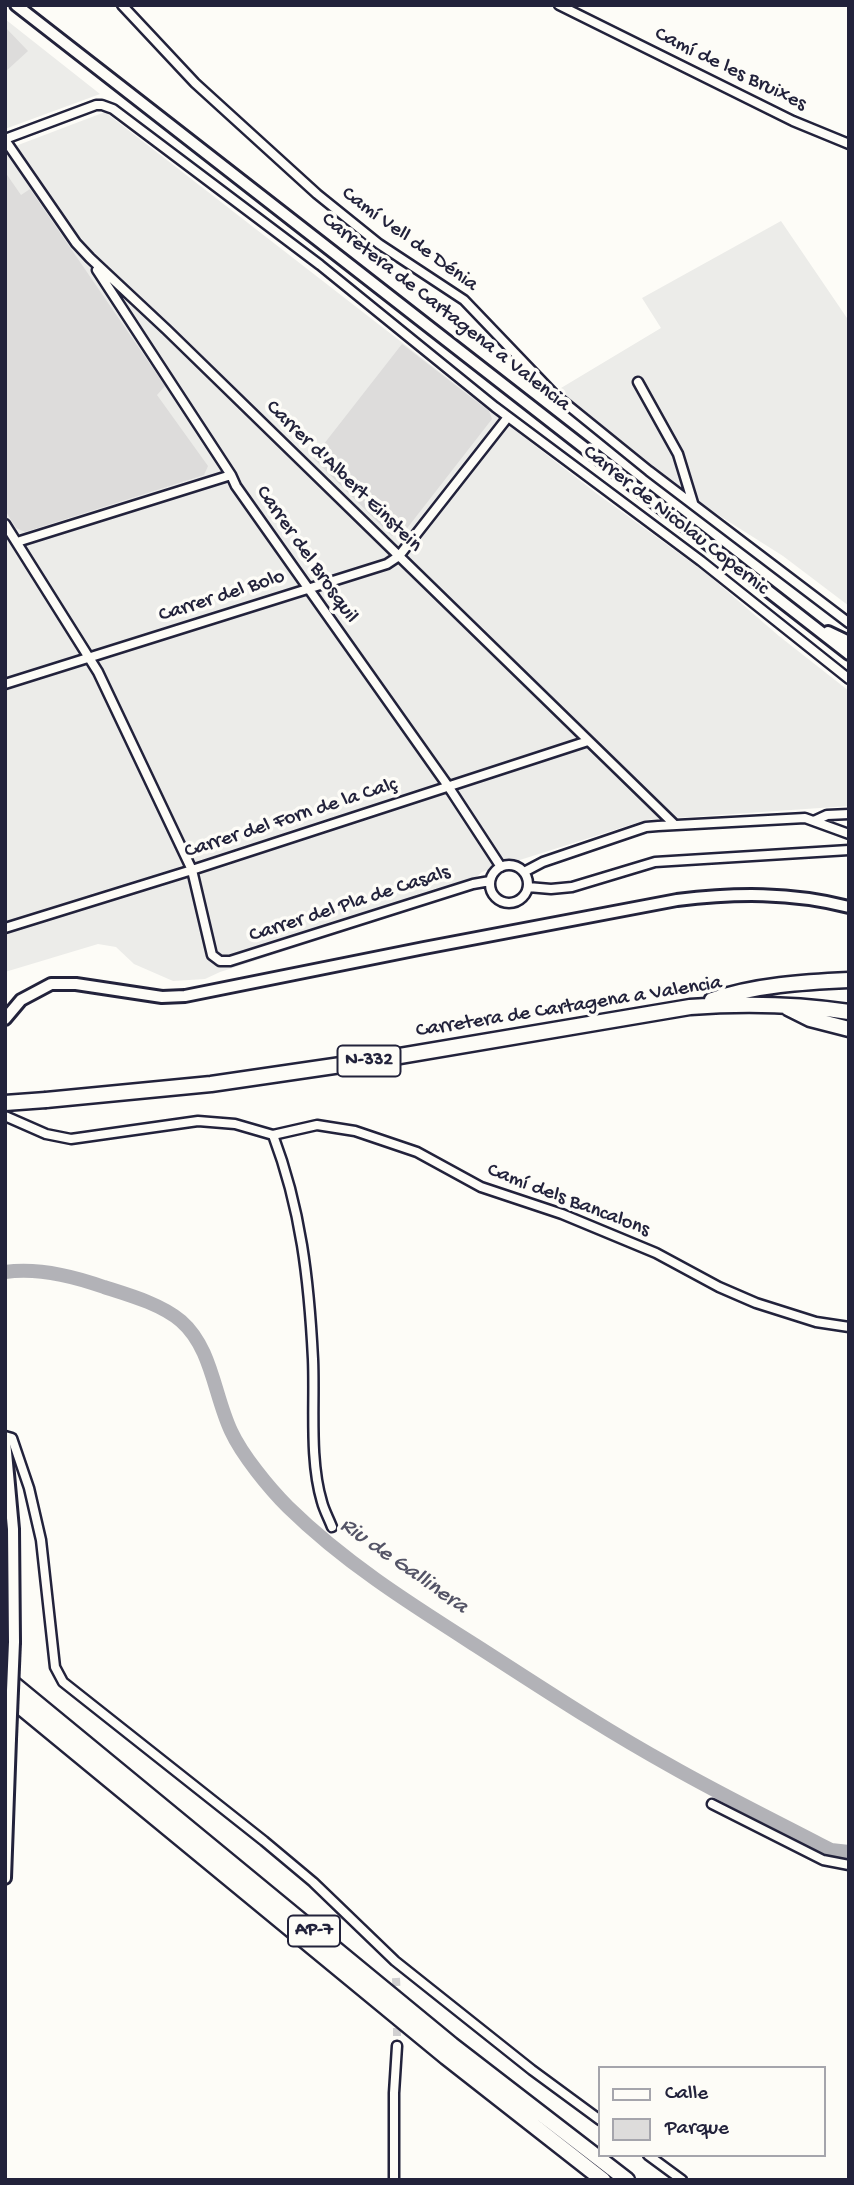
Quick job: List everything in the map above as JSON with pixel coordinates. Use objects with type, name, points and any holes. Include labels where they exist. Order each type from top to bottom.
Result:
[{"type":"highway","points":[[690,1007],[733,992],[818,981],[849,980]]},
{"type":"highway","name":"Carretera de Cartagena a Valencia","points":[[5,1103],[211,1084],[382,1059],[690,1007],[726,1004],[780,1005],[849,1012]]},
{"type":"highway","points":[[780,1005],[810,1019],[849,1029]]},
{"type":"highway","name":"AP-7","points":[[5,1677],[453,2045],[598,2157]]},
{"type":"highway","name":"AP-7","points":[[5,1694],[346,1975],[603,2180]]},
{"type":"highway","name":"AP-7","points":[[598,2157],[628,2180]]},
{"type":"main road","name":"Carretera de Cartagena a Valencia","points":[[16,5],[849,653]]},
{"type":"main road","points":[[810,624],[849,642]]},
{"type":"main road","points":[[810,624],[849,661]]},
{"type":"main road","points":[[5,1019],[21,1000],[51,984],[76,984],[162,997],[185,996],[677,901],[735,895],[780,895],[849,907]]},
{"type":"main road","points":[[5,1441],[13,1529],[14,1642],[5,1878]]},
{"type":"street","name":"Camí Vell de Dénia","points":[[122,5],[195,83],[317,194],[379,244],[464,300],[554,394],[649,471],[849,623]]},
{"type":"street","name":"Camí de les Bruixes","points":[[559,5],[595,21],[657,56],[704,76],[793,121],[849,144]]},
{"type":"street","name":"Carrer de Nicolau Copernic","points":[[5,140],[96,105],[113,109],[320,265],[508,417],[701,561],[849,679]]},
{"type":"street","name":"Carrer d'Albert Einstein","points":[[5,140],[65,228],[90,258],[674,824]]},
{"type":"street","name":"Carrer del Brosquil","points":[[90,258],[236,486],[448,786],[501,867]]},
{"type":"street","points":[[638,382],[678,454],[693,503]]},
{"type":"street","name":"Carrer del Bolo","points":[[5,684],[387,564],[399,555],[508,417]]},
{"type":"street","points":[[17,542],[231,475]]},
{"type":"street","points":[[5,524],[98,672],[192,870]]},
{"type":"street","name":"Carrer del Forn de la Calç","points":[[5,928],[588,741]]},
{"type":"street","points":[[814,821],[827,816],[849,814]]},
{"type":"street","points":[[524,872],[543,862],[646,827],[799,818],[849,834]]},
{"type":"street","points":[[528,887],[572,887],[655,862],[849,850]]},
{"type":"street","points":[[515,866],[524,872],[528,878],[528,887],[525,896],[518,902],[504,903],[493,895],[491,881],[494,873],[501,867],[515,866]]},
{"type":"street","name":"Carrer del Pla de Casals","points":[[192,870],[212,955],[220,961],[230,961],[472,884],[491,881]]},
{"type":"street","points":[[5,1116],[46,1134],[71,1139],[198,1121],[235,1124],[273,1135],[295,1199],[309,1289],[316,1462],[322,1502],[332,1527]]},
{"type":"street","name":"Camí dels Bancalons","points":[[273,1135],[317,1125],[355,1131],[417,1152],[481,1188],[562,1214],[656,1253],[719,1287],[756,1303],[816,1322],[849,1327]]},
{"type":"street","points":[[5,1436],[12,1438],[18,1453],[41,1540],[50,1632],[58,1676],[104,1716],[313,1882],[395,1961],[532,2070],[598,2119]]},
{"type":"street","points":[[712,1804],[823,1860],[849,1865]]},
{"type":"street","points":[[394,2180],[397,2046]]},
{"type":"street","points":[[651,2157],[682,2180]]},
{"type":"shaded area","points":[[5,19],[100,94],[5,129]]},
{"type":"shaded area","points":[[105,112],[596,493],[706,573],[779,636],[849,691],[849,806],[646,820],[482,872],[455,896],[205,979],[173,981],[134,964],[116,947],[98,944],[5,972],[5,150]]},
{"type":"shaded area","points":[[781,221],[849,321],[849,606],[783,556],[701,504],[568,397],[561,388],[661,328],[642,298]]},
{"type":"green space","points":[[5,27],[28,51],[5,72]]},
{"type":"green space","points":[[5,172],[21,195],[30,189],[165,386],[157,395],[208,466],[204,475],[25,532],[16,528],[5,510]]},
{"type":"green space","points":[[402,344],[489,411],[492,419],[401,536],[392,536],[313,458]]},
{"type":"waterway","name":"Riu de Gallinera","points":[[5,1272],[30,1271],[68,1276],[134,1297],[173,1315],[191,1332],[206,1358],[225,1417],[249,1461],[288,1507],[332,1546],[426,1613],[619,1736],[706,1786],[819,1844],[831,1850],[849,1852]]},
{"type":"tunnel","points":[[396,1978],[397,1999]]},
{"type":"tunnel","points":[[397,2016],[397,2046]]}]
